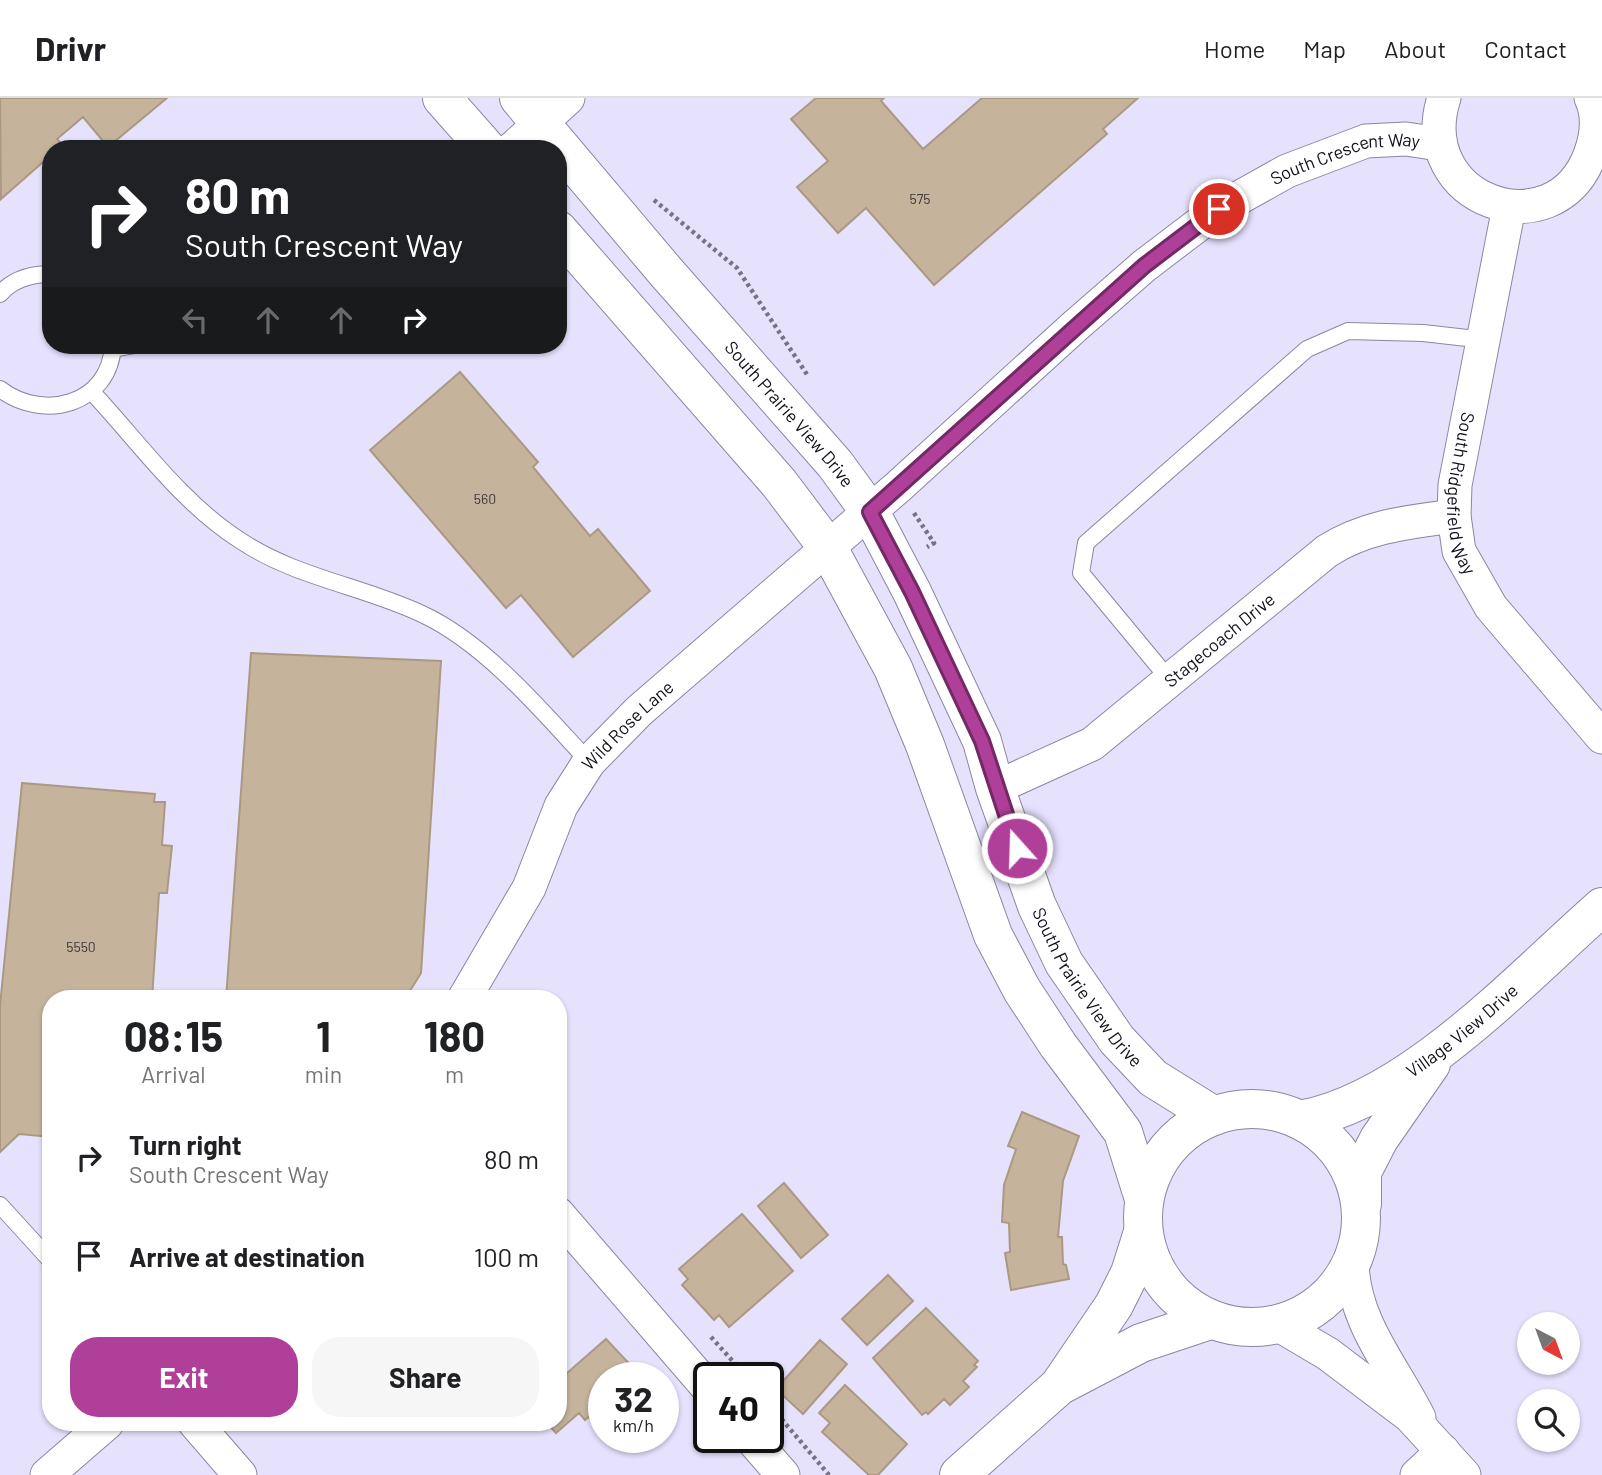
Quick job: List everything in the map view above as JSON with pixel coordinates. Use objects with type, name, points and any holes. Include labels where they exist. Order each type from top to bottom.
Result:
[{"type":"street","points":[[442,98],[479,140]]},
{"type":"street","points":[[1444,98],[1438,117],[1439,144],[1449,169],[1467,189],[1482,199],[1509,207],[1537,205],[1563,192],[1584,172],[1600,135],[1591,98]]},
{"type":"street","points":[[518,140],[542,106]]},
{"type":"street","name":"South Prairie View Drive","points":[[542,106],[666,272],[835,464],[870,512],[912,592],[982,741],[995,788],[1037,906],[1064,963],[1117,1040],[1153,1078],[1214,1116]]},
{"type":"street","name":"South Crescent Way","points":[[870,512],[1104,301],[1219,209],[1287,171],[1366,141],[1406,139],[1439,144]]},
{"type":"street","name":"South Ridgefield Way","points":[[1509,207],[1455,485],[1454,516],[1459,551],[1491,607],[1602,737]]},
{"type":"street","points":[[567,240],[779,483],[828,548],[893,668],[925,745],[993,935],[1022,990],[1051,1034],[1123,1132],[1143,1216],[1149,1256],[1162,1282],[1180,1302],[1210,1320],[1252,1328],[1279,1325],[1310,1312],[1334,1290],[1352,1262]]},
{"type":"street","name":"Wild Rose Lane","points":[[469,990],[529,888],[561,806],[589,762],[639,712],[870,512]]},
{"type":"street","name":"Stagecoach Drive","points":[[995,788],[1092,744],[1168,678],[1327,551],[1350,536],[1393,524],[1454,516]]},
{"type":"street","name":"Village View Drive","points":[[1300,1119],[1346,1107],[1442,1048],[1602,907]]},
{"type":"street","points":[[1442,1048],[1398,1110],[1362,1172],[1362,1221],[1352,1262],[1355,1300],[1364,1323],[1445,1453]]},
{"type":"street","points":[[1059,1386],[1114,1305],[1130,1273],[1154,1169],[1171,1145],[1193,1126],[1214,1116],[1253,1109],[1300,1119],[1326,1137],[1342,1155],[1356,1187],[1362,1221]]},
{"type":"street","points":[[567,1224],[693,1370]]},
{"type":"street","points":[[959,1475],[1059,1386],[1141,1343],[1210,1320]]},
{"type":"street","points":[[1279,1325],[1328,1354],[1445,1453]]},
{"type":"street","points":[[47,1475],[98,1431]]},
{"type":"street","points":[[202,1431],[240,1475]]},
{"type":"street","points":[[764,1453],[783,1475]]},
{"type":"street","points":[[1416,1475],[1445,1453]]},
{"type":"lane","points":[[2,287],[30,275],[42,274]]},
{"type":"lane","points":[[1168,678],[1081,573],[1086,543],[1307,349],[1348,331],[1485,340]]},
{"type":"lane","points":[[0,390],[18,401],[43,407],[68,404],[91,391],[106,372],[111,354]]},
{"type":"lane","points":[[91,391],[188,500],[240,541],[303,574],[365,590],[425,615],[473,647],[544,713],[589,762]]},
{"type":"lane","points":[[0,1205],[42,1251]]},
{"type":"path","points":[[647,195],[737,268],[810,380]]},
{"type":"path","points":[[784,1422],[829,1475]]},
{"type":"building","points":[[0,98],[167,98],[116,140],[102,140],[83,117],[58,140],[42,140],[42,163],[1,199]]},
{"type":"building","points":[[816,98],[884,98],[881,101],[923,149],[982,98],[1138,98],[1103,129],[1107,134],[934,285],[866,208],[838,233],[797,187],[828,161],[791,119]]},
{"type":"building","points":[[460,372],[538,462],[533,467],[590,536],[598,529],[650,591],[573,657],[521,595],[506,608],[370,450]]},
{"type":"building","points":[[251,653],[441,661],[421,973],[411,990],[227,990]]},
{"type":"building","points":[[22,783],[155,794],[154,802],[165,802],[162,845],[172,846],[167,893],[159,893],[153,990],[42,990],[42,1136],[19,1134],[0,1152],[0,1006]]},
{"type":"building","points":[[1022,1112],[1079,1136],[1063,1181],[1058,1237],[1062,1237],[1063,1264],[1066,1265],[1069,1279],[1011,1290],[1005,1253],[1010,1252],[1009,1223],[1002,1222],[1004,1185],[1016,1149],[1008,1146]]},
{"type":"building","points":[[784,1183],[828,1235],[801,1258],[758,1206]]},
{"type":"building","points":[[742,1214],[793,1271],[729,1327],[719,1315],[714,1320],[682,1285],[688,1279],[679,1269]]},
{"type":"building","points":[[888,1275],[913,1301],[867,1345],[842,1319]]},
{"type":"building","points":[[926,1308],[978,1361],[974,1365],[977,1367],[963,1381],[969,1387],[950,1405],[944,1399],[928,1414],[926,1412],[922,1415],[873,1358]]},
{"type":"building","points":[[606,1339],[628,1362],[588,1362],[588,1417],[585,1420],[579,1413],[567,1423],[567,1373]]},
{"type":"building","points":[[820,1340],[847,1364],[803,1414],[784,1396],[784,1380]]},
{"type":"building","points":[[845,1385],[907,1444],[878,1475],[869,1475],[822,1432],[830,1423],[819,1413]]},
{"type":"route","points":[[1017,848],[995,788],[982,741],[912,592],[870,512],[1144,266],[1219,209]]}]
